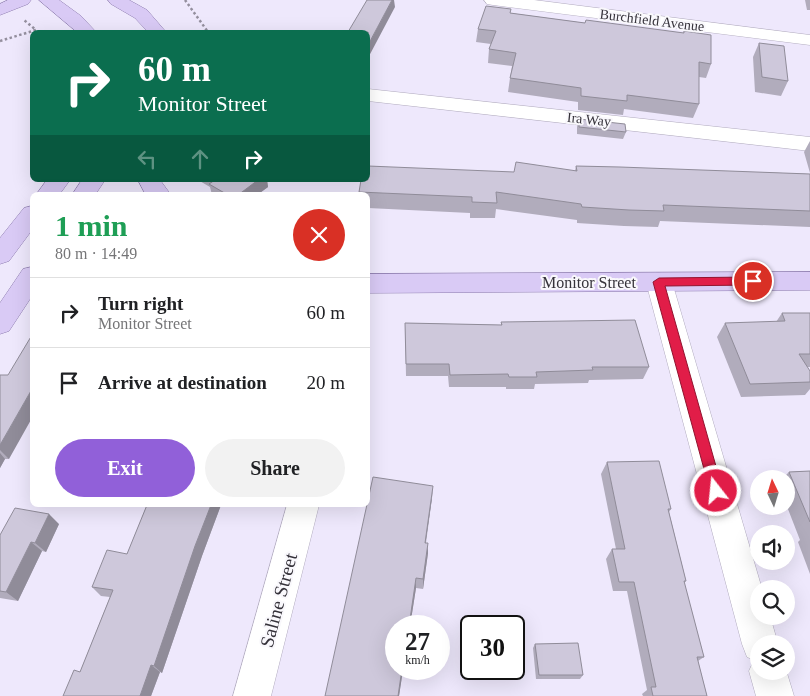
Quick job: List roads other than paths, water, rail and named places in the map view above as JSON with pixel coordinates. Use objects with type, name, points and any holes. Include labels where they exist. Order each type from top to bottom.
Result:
[{"type":"main road","points":[[0,10],[22,0]]},
{"type":"main road","points":[[48,0],[75,20],[84,30]]},
{"type":"main road","points":[[117,0],[141,14],[155,30]]},
{"type":"main road","points":[[49,192],[57,182]]},
{"type":"main road","points":[[14,248],[30,218]]},
{"type":"main road","points":[[2,322],[30,279]]},
{"type":"main road","name":"Monitor Street","points":[[370,284],[810,281]]},
{"type":"main road","points":[[2,322],[30,299]]},
{"type":"street","name":"Burchfield Avenue","points":[[493,0],[810,40]]},
{"type":"street","name":"Ira Way","points":[[370,95],[810,144]]},
{"type":"street","points":[[659,282],[757,635]]},
{"type":"street","name":"Saline Street","points":[[252,696],[302,507]]},
{"type":"street","points":[[771,680],[775,696]]}]
